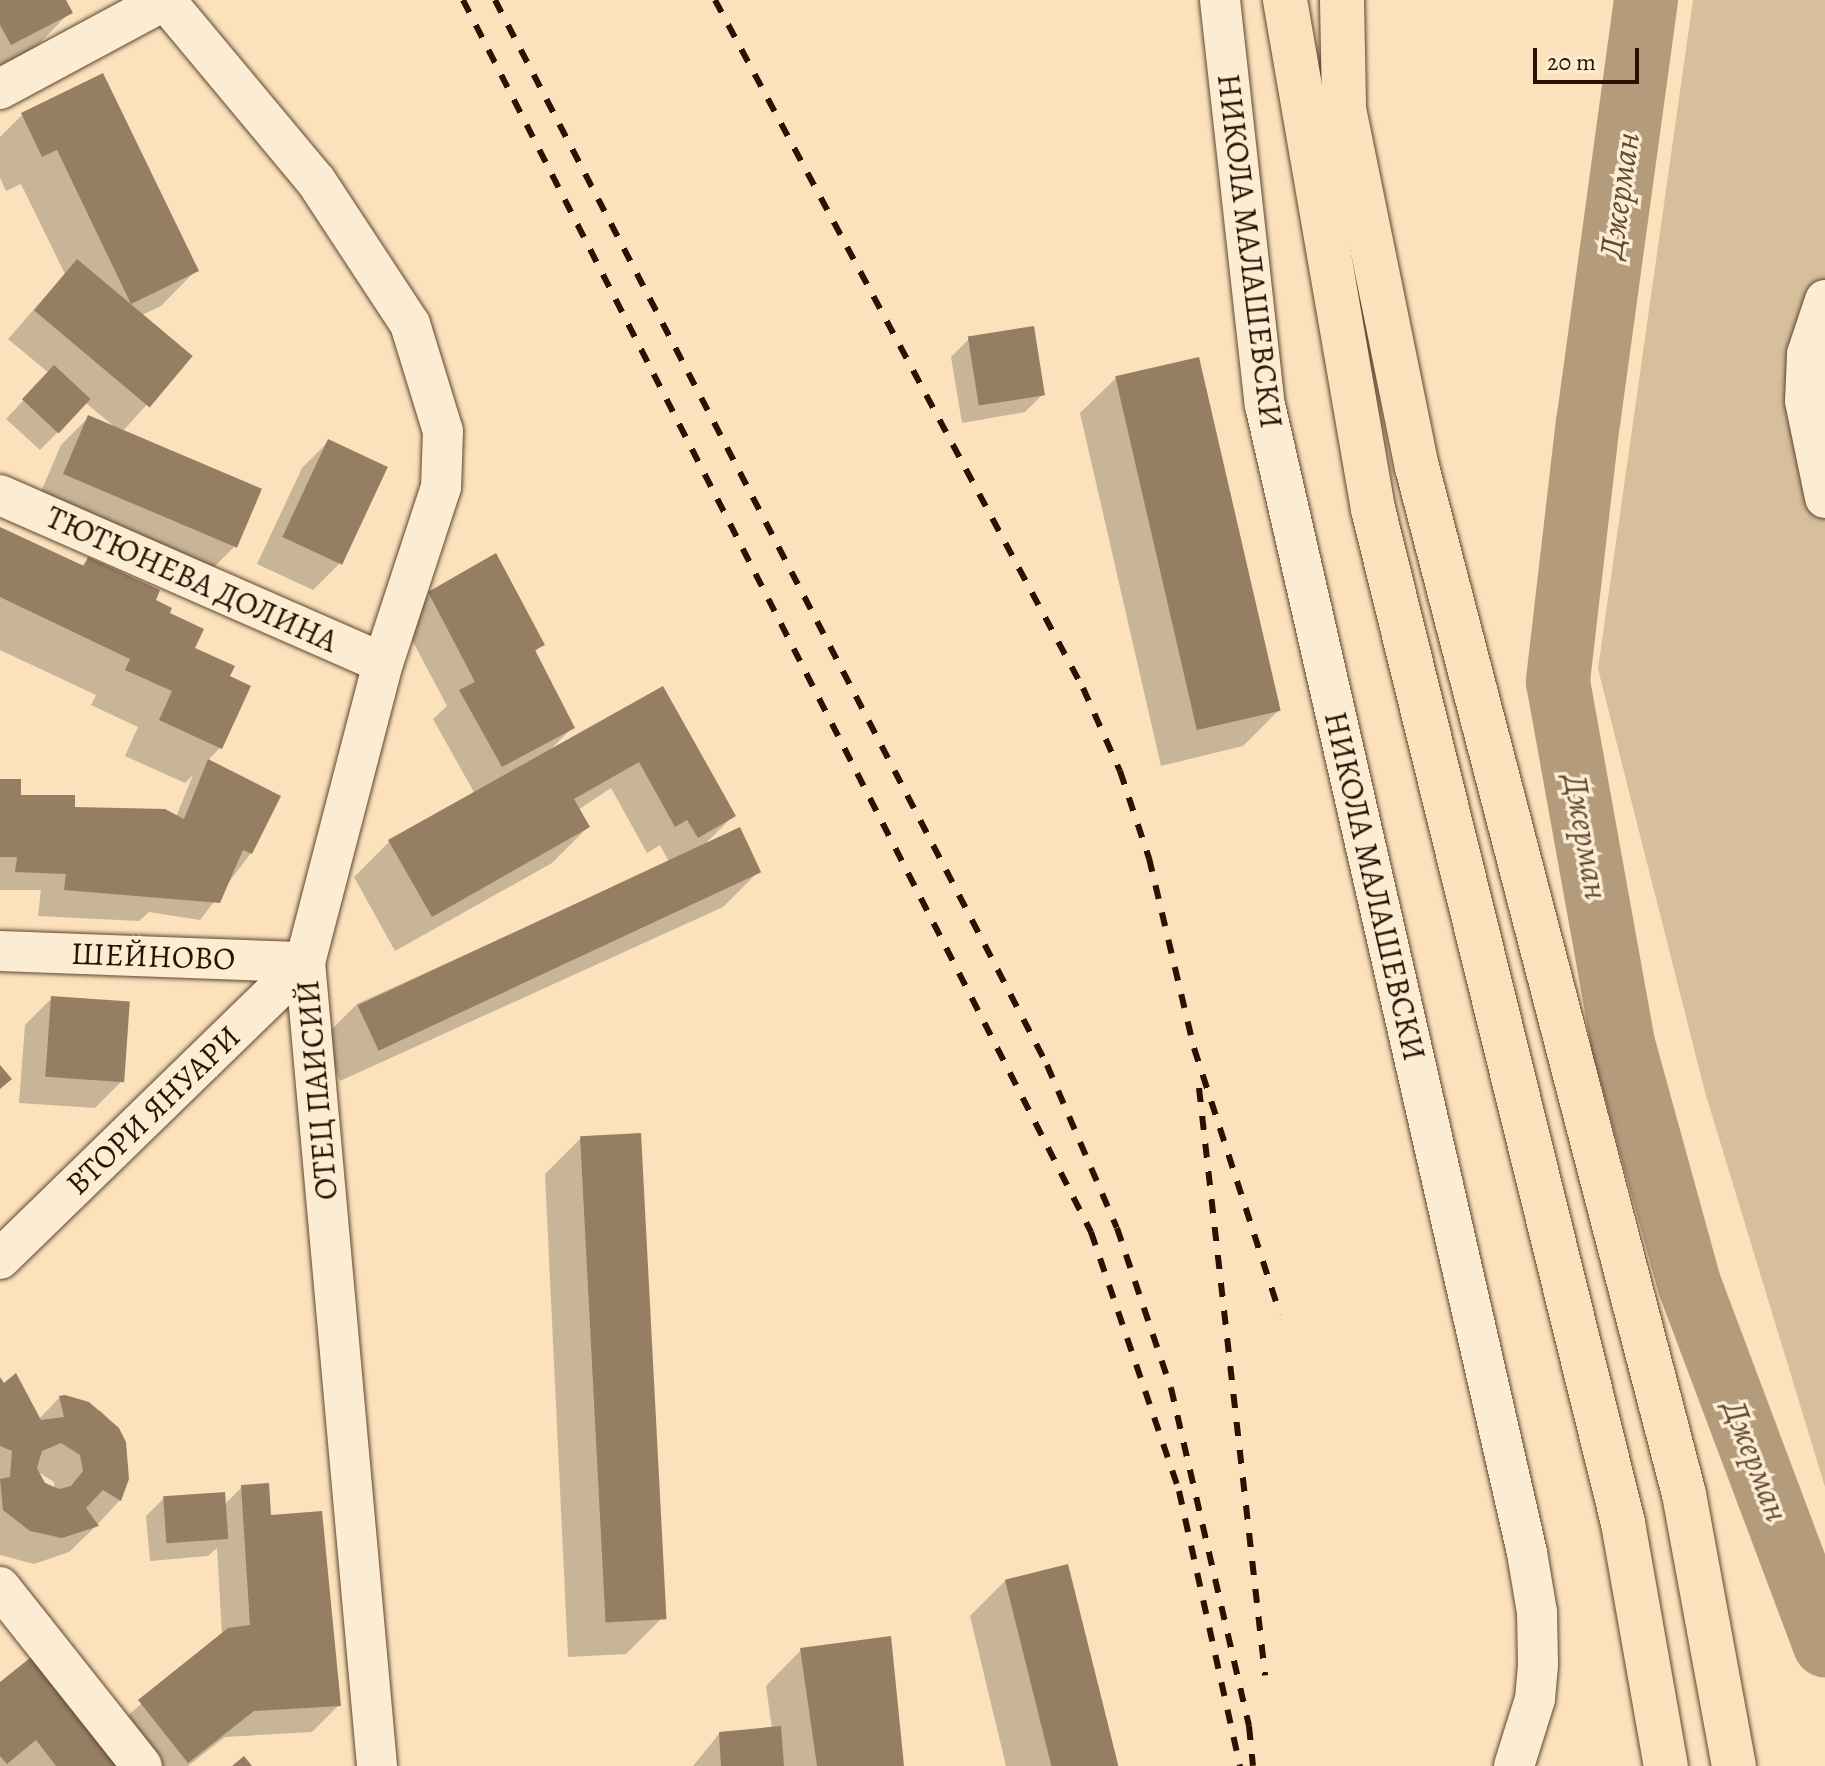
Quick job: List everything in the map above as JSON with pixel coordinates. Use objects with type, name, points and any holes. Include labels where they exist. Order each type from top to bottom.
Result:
[{"type":"main road","points":[[1285,0],[1373,509],[1623,1523],[1666,1766]]},
{"type":"main road","points":[[1342,0],[1344,109],[1417,467],[1684,1494],[1734,1766]]},
{"type":"street","points":[[0,89],[165,0]]},
{"type":"street","name":"ОТЕЦ ПАИСИЙ","points":[[165,0],[316,181],[410,324],[443,431],[441,487],[383,663],[305,962],[377,1766]]},
{"type":"street","name":"НИКОЛА МАЛАШЕВСКИ","points":[[1220,0],[1265,405],[1537,1612],[1535,1699],[1514,1766]]},
{"type":"street","points":[[1825,300],[1807,354],[1805,401],[1825,498]]},
{"type":"street","name":"ТЮТЮНЕВА ДОЛИНА","points":[[0,495],[383,663]]},
{"type":"street","name":"ШЕЙНОВО","points":[[0,951],[305,962]]},
{"type":"street","name":"ВТОРИ ЯНУАРИ","points":[[0,1259],[305,962]]},
{"type":"street","points":[[0,1587],[142,1766]]},
{"type":"shaded area","points":[[1693,0],[1825,0],[1825,1487],[1705,1092],[1598,669]]},
{"type":"building","points":[[0,0],[66,0],[73,13],[11,45],[0,25]]},
{"type":"building","points":[[103,73],[199,271],[131,304],[57,150],[42,157],[21,113]]},
{"type":"building","points":[[77,259],[193,356],[150,407],[34,310]]},
{"type":"building","points":[[1034,326],[1045,395],[979,406],[968,336]]},
{"type":"building","points":[[1199,357],[1281,711],[1197,730],[1115,376]]},
{"type":"building","points":[[54,365],[91,399],[59,433],[22,399]]},
{"type":"building","points":[[88,415],[262,489],[237,548],[63,474]]},
{"type":"building","points":[[328,439],[388,467],[342,565],[282,537]]},
{"type":"building","points":[[0,527],[84,566],[88,557],[160,590],[156,600],[172,608],[170,613],[204,629],[195,648],[235,666],[230,676],[251,686],[222,749],[159,720],[172,691],[125,670],[130,659],[0,597]]},
{"type":"building","points":[[496,553],[545,645],[535,650],[575,728],[502,767],[459,690],[475,682],[428,592]]},
{"type":"building","points":[[663,686],[736,816],[698,838],[687,820],[675,827],[639,762],[574,799],[590,827],[432,917],[388,840]]},
{"type":"building","points":[[208,759],[281,796],[252,854],[243,850],[220,903],[64,890],[66,874],[15,872],[17,857],[0,857],[0,779],[21,779],[21,795],[75,795],[75,807],[165,809],[184,819]]},
{"type":"building","points":[[740,827],[761,872],[379,1051],[358,1005]]},
{"type":"building","points":[[51,996],[130,1002],[124,1082],[45,1077]]},
{"type":"building","points":[[0,1065],[12,1079],[0,1089]]},
{"type":"building","points":[[641,1133],[666,1619],[606,1623],[580,1136]]},
{"type":"building","points":[[16,1373],[41,1420],[64,1417],[59,1396],[65,1395],[89,1402],[119,1428],[126,1442],[129,1479],[121,1501],[103,1490],[86,1508],[99,1526],[62,1538],[30,1531],[3,1510],[0,1479],[10,1477],[12,1451],[0,1446],[0,1377],[4,1383]],"holes":[[[61,1443],[80,1455],[83,1471],[71,1486],[59,1489],[45,1483],[37,1468],[42,1451]]]},
{"type":"building","points":[[269,1483],[271,1515],[322,1511],[341,1706],[254,1711],[188,1763],[138,1700],[228,1628],[250,1625],[241,1485]]},
{"type":"building","points":[[225,1492],[228,1539],[166,1543],[163,1496]]},
{"type":"building","points":[[1068,1564],[1118,1766],[1051,1766],[1005,1580]]},
{"type":"building","points":[[891,1636],[904,1766],[817,1766],[800,1648]]},
{"type":"building","points":[[35,1654],[126,1766],[56,1766],[36,1740],[7,1764],[0,1756],[0,1682]]},
{"type":"building","points":[[781,1726],[784,1766],[721,1766],[719,1732]]},
{"type":"building","points":[[244,1756],[252,1766],[232,1766]]},
{"type":"waterway","name":"Джерман","points":[[1646,0],[1588,421],[1558,682],[1624,1047],[1690,1286],[1825,1645]]},
{"type":"railway","points":[[463,0],[1091,1232],[1179,1491],[1240,1766]]},
{"type":"railway","points":[[495,0],[1047,1065],[1117,1228],[1171,1388],[1249,1726],[1253,1766]]},
{"type":"railway","points":[[715,0],[1083,688],[1120,771],[1149,858],[1194,1048],[1280,1314]]},
{"type":"railway","points":[[1199,1088],[1265,1675]]}]
